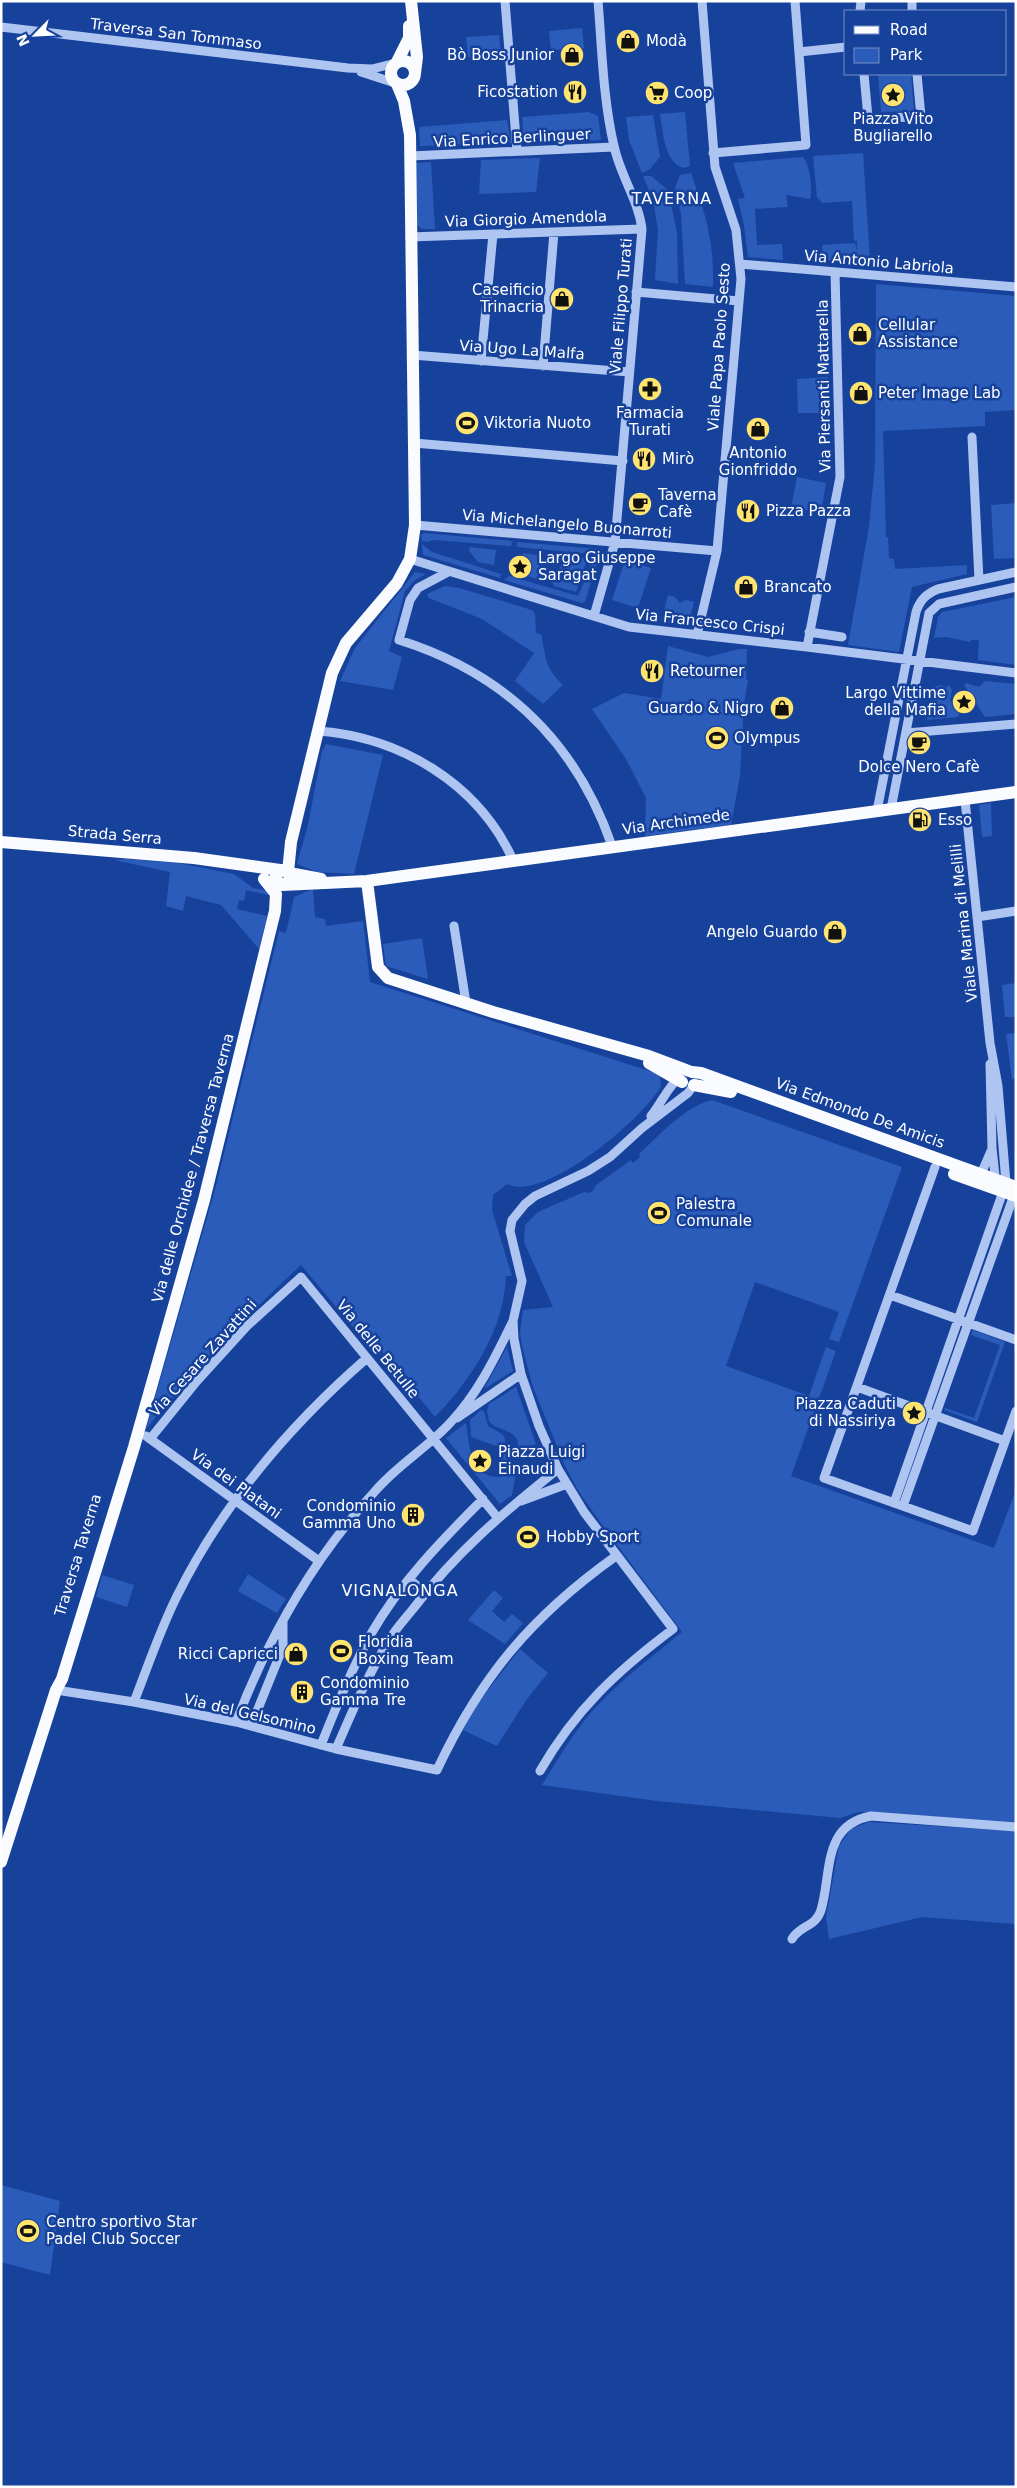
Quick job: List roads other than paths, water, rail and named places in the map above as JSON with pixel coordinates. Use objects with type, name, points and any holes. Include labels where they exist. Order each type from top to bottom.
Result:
[{"type":"main road","points":[[410,136],[404,101],[390,73],[408,38],[411,1]]},
{"type":"main road","points":[[410,559],[415,524],[410,136],[413,77],[417,57],[411,1]]},
{"type":"main road","points":[[397,62],[409,63],[413,77]]},
{"type":"main road","points":[[396,84],[405,85],[413,77]]},
{"type":"main road","name":"Via delle Orchidee / Traversa Taverna","points":[[56,1690],[62,1679],[137,1432],[204,1200],[332,673],[346,643],[397,583],[410,559]]},
{"type":"main road","name":"Via Archimede","points":[[340,883],[367,881],[1016,792]]},
{"type":"main road","name":"Strada Serra","points":[[1,842],[194,858],[225,863],[282,879]]},
{"type":"main road","points":[[282,879],[340,883]]},
{"type":"main road","points":[[282,879],[305,884],[340,883]]},
{"type":"main road","points":[[367,881],[380,972],[392,979],[466,1003],[649,1056],[687,1080]]},
{"type":"main road","points":[[610,1046],[687,1080]]},
{"type":"main road","name":"Via Edmondo De Amicis","points":[[687,1080],[701,1073],[981,1174],[1007,1189]]},
{"type":"main road","name":"Via Edmondo De Amicis","points":[[687,1080],[722,1089],[935,1167],[1007,1189]]},
{"type":"main road","points":[[1,1862],[56,1690]]},
{"type":"street","points":[[505,1],[517,151]]},
{"type":"street","name":"Viale Filippo Turati","points":[[594,616],[615,542],[642,229],[640,215],[614,147],[607,111],[598,1]]},
{"type":"street","name":"Viale Papa Paolo Sesto","points":[[697,635],[717,551],[739,301],[740,264],[736,230],[715,167],[702,1]]},
{"type":"street","points":[[713,153],[806,145],[795,1]]},
{"type":"street","name":"Traversa San Tommaso","points":[[1,27],[348,68]]},
{"type":"street","points":[[799,52],[844,47]]},
{"type":"street","points":[[348,68],[372,69],[397,62]]},
{"type":"street","points":[[348,68],[396,84]]},
{"type":"street","points":[[864,75],[868,118],[921,117],[917,75]]},
{"type":"street","name":"Via Enrico Berlinguer","points":[[410,156],[614,147]]},
{"type":"street","name":"Via Giorgio Amendola","points":[[410,237],[642,229]]},
{"type":"street","points":[[543,366],[554,232]]},
{"type":"street","points":[[481,361],[493,234]]},
{"type":"street","name":"Via Antonio Labriola","points":[[740,264],[1016,287]]},
{"type":"street","name":"Via Piersanti Mattarella","points":[[807,646],[840,477],[836,272]]},
{"type":"street","points":[[636,292],[739,301]]},
{"type":"street","name":"Via Ugo La Malfa","points":[[412,356],[629,372]]},
{"type":"street","points":[[972,438],[979,580]]},
{"type":"street","points":[[414,444],[623,461]]},
{"type":"street","name":"Via Michelangelo Buonarroti","points":[[415,524],[717,551]]},
{"type":"street","name":"Via Francesco Crispi","points":[[410,559],[629,627],[807,646],[1016,673]]},
{"type":"street","points":[[448,572],[418,588],[410,600],[399,640],[438,654],[474,672],[508,696],[534,718],[553,739],[581,778],[597,808],[612,846]]},
{"type":"street","points":[[877,811],[917,607],[930,592],[1016,572]]},
{"type":"street","points":[[891,809],[930,613],[939,604],[1016,587]]},
{"type":"street","points":[[930,592],[939,604]]},
{"type":"street","points":[[917,607],[930,613]]},
{"type":"street","points":[[809,632],[842,637]]},
{"type":"street","points":[[906,733],[1016,724]]},
{"type":"street","points":[[318,731],[347,734],[387,745],[406,753],[442,774],[458,787],[487,818],[513,860]]},
{"type":"street","name":"Viale Marina di Melilli","points":[[965,800],[990,1043],[998,1086],[1007,1189]]},
{"type":"street","points":[[977,918],[1016,911]]},
{"type":"street","points":[[454,926],[466,1003]]},
{"type":"street","name":"Viale Marina di Melilli","points":[[990,1043],[992,1148],[1007,1189]]},
{"type":"street","points":[[642,1128],[663,1102],[668,1092],[687,1080]]},
{"type":"street","points":[[450,1423],[484,1378],[513,1320],[522,1281],[510,1231],[512,1220],[519,1209],[534,1196],[571,1180],[603,1162],[642,1128],[687,1080]]},
{"type":"street","points":[[981,1174],[992,1148]]},
{"type":"street","points":[[935,1167],[824,1478],[973,1531],[1016,1411]]},
{"type":"street","points":[[898,1504],[935,1415],[1007,1189]]},
{"type":"street","name":"Via delle Betulle","points":[[301,1277],[497,1517]]},
{"type":"street","name":"Via Cesare Zavattini","points":[[150,1439],[197,1381],[247,1326],[301,1277]]},
{"type":"street","points":[[890,1294],[1016,1340]]},
{"type":"street","points":[[513,1320],[516,1354],[521,1374],[539,1426],[558,1469],[616,1556],[673,1629],[626,1665],[598,1692],[566,1730],[540,1771]]},
{"type":"street","points":[[898,1504],[926,1412],[964,1321]]},
{"type":"street","points":[[134,1702],[177,1597],[204,1547],[234,1500],[296,1424],[368,1358]]},
{"type":"street","points":[[236,1722],[258,1669],[283,1618],[319,1561],[377,1489],[398,1467],[450,1423],[521,1374]]},
{"type":"street","points":[[857,1387],[1005,1441]]},
{"type":"street","name":"Via dei Platani","points":[[137,1432],[150,1439],[319,1561]]},
{"type":"street","points":[[336,1749],[390,1638],[424,1593],[461,1552],[497,1517],[558,1469]]},
{"type":"street","points":[[514,1504],[567,1484]]},
{"type":"street","points":[[321,1745],[341,1692],[372,1632],[409,1579],[450,1533],[483,1500]]},
{"type":"street","name":"Via del Gelsomino","points":[[56,1690],[134,1702],[236,1722],[336,1749],[437,1770],[467,1712],[498,1665],[552,1605],[583,1579],[616,1556]]},
{"type":"street","points":[[409,1579],[424,1593]]},
{"type":"street","points":[[251,1726],[283,1647],[283,1618]]},
{"type":"street","points":[[356,1662],[372,1672]]},
{"type":"street","points":[[792,1939],[797,1930],[812,1924],[821,1912],[834,1848],[840,1832],[849,1823],[871,1816],[1016,1827]]},
{"type":"place","name":"Modà","points":[[628,41]]},
{"type":"place","name":"Bò Boss Junior","points":[[572,55]]},
{"type":"place","name":"Ficostation","points":[[575,92]]},
{"type":"place","name":"Coop","points":[[657,93]]},
{"type":"place","name":"Piazza Vito Bugliarello","points":[[893,95]]},
{"type":"place","name":"Caseificio Trinacria","points":[[562,299]]},
{"type":"place","name":"Cellular Assistance","points":[[860,334]]},
{"type":"place","name":"Farmacia Turati","points":[[650,389]]},
{"type":"place","name":"Peter Image Lab","points":[[861,393]]},
{"type":"place","name":"Viktoria Nuoto","points":[[467,423]]},
{"type":"place","name":"Antonio Gionfriddo","points":[[758,429]]},
{"type":"place","name":"Mirò","points":[[644,459]]},
{"type":"place","name":"Taverna Cafè","points":[[640,504]]},
{"type":"place","name":"Pizza Pazza","points":[[748,511]]},
{"type":"place","name":"Largo Giuseppe Saragat","points":[[520,567]]},
{"type":"place","name":"Brancato","points":[[746,587]]},
{"type":"place","name":"Retourner","points":[[652,671]]},
{"type":"place","name":"Largo Vittime della Mafia","points":[[964,702]]},
{"type":"place","name":"Guardo & Nigro","points":[[782,708]]},
{"type":"place","name":"Olympus","points":[[717,738]]},
{"type":"place","name":"Dolce Nero Cafè","points":[[919,743]]},
{"type":"place","name":"Esso","points":[[920,820]]},
{"type":"place","name":"Angelo Guardo","points":[[835,932]]},
{"type":"place","name":"Palestra Comunale","points":[[659,1213]]},
{"type":"place","name":"Piazza Caduti di Nassiriya","points":[[914,1413]]},
{"type":"place","name":"Piazza Luigi Einaudi","points":[[480,1461]]},
{"type":"place","name":"Condominio Gamma Uno","points":[[413,1515]]},
{"type":"place","name":"Hobby Sport","points":[[528,1537]]},
{"type":"place","name":"Floridia Boxing Team","points":[[341,1651]]},
{"type":"place","name":"Ricci Capricci","points":[[296,1654]]},
{"type":"place","name":"Condominio Gamma Tre","points":[[302,1692]]},
{"type":"place","name":"Centro sportivo Star Padel Club Soccer","points":[[28,2231]]},
{"type":"district","name":"TAVERNA","points":[[672,198]]},
{"type":"district","name":"VIGNALONGA","points":[[400,1590]]}]
